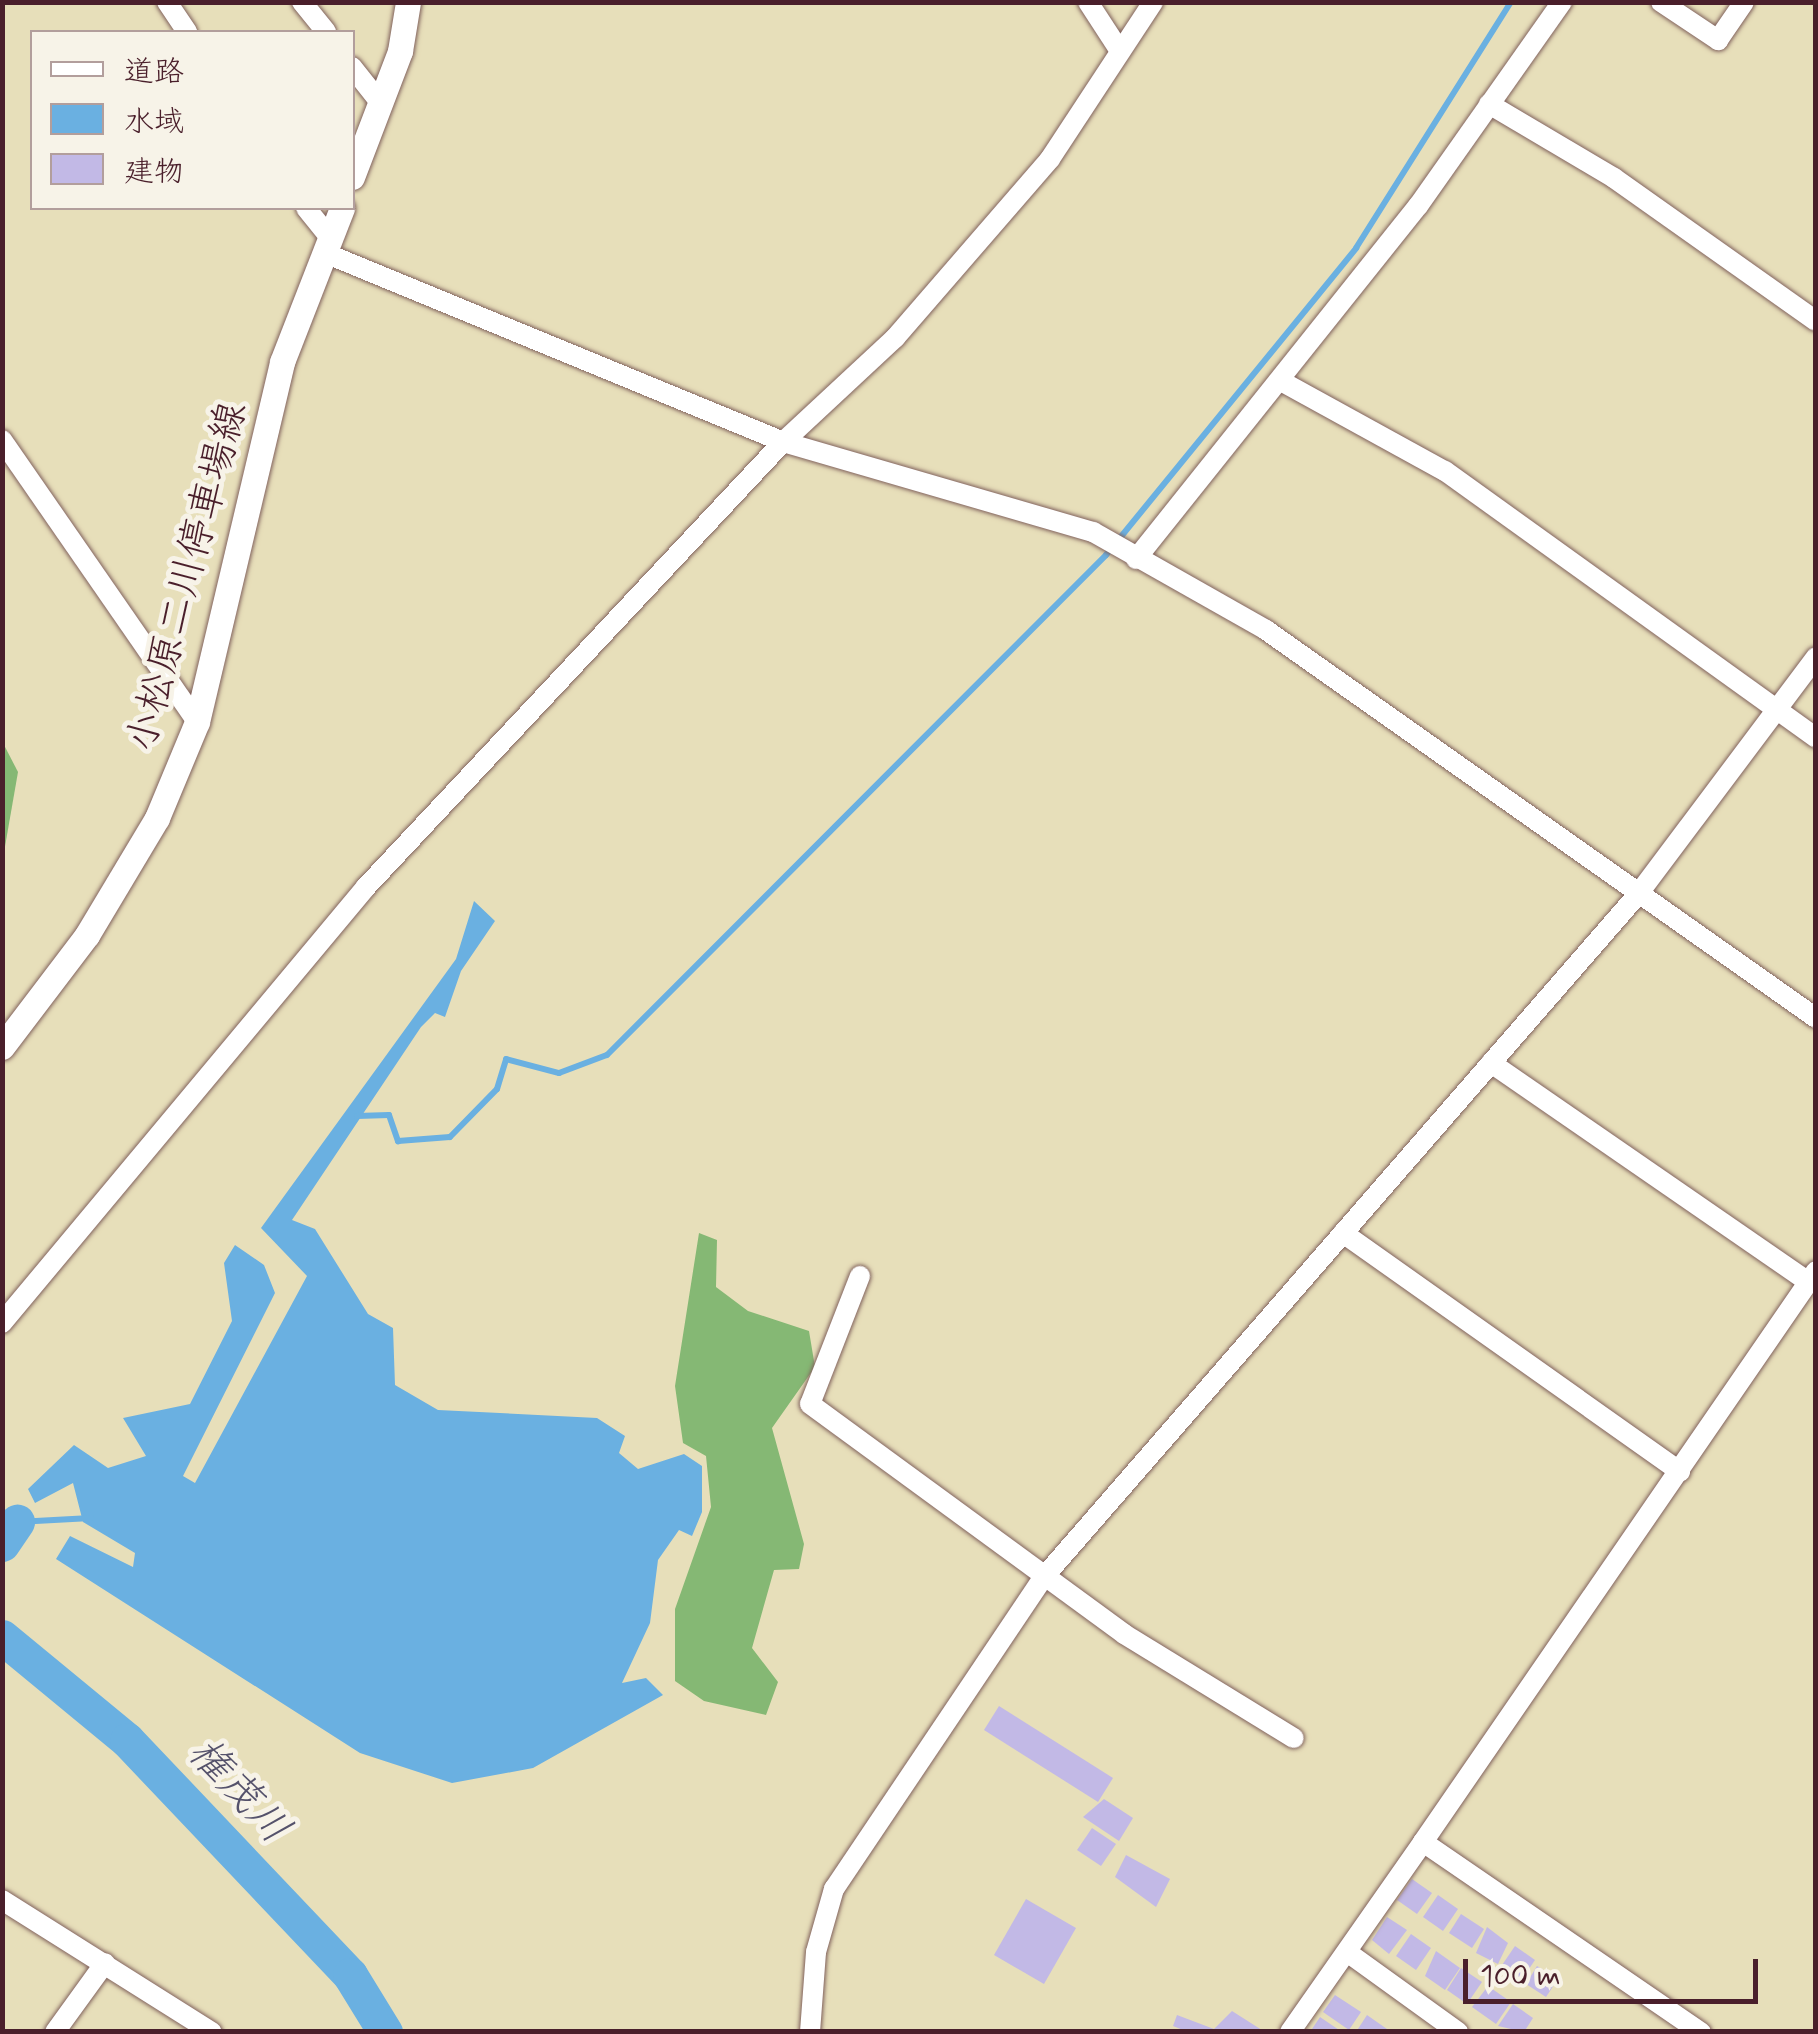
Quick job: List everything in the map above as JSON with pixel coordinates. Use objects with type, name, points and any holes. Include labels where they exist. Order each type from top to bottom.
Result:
[{"type":"main road","points":[[355,169],[408,2]]},
{"type":"main road","name":"小松原二川停車場線","points":[[2,1047],[117,885],[197,722],[282,362],[341,210]]},
{"type":"street","points":[[168,2],[186,30]]},
{"type":"street","points":[[302,2],[324,30]]},
{"type":"street","points":[[1088,2],[1118,48]]},
{"type":"street","points":[[2,1323],[366,887],[782,442],[895,338],[1050,160],[1118,48],[1152,2]]},
{"type":"street","points":[[1131,555],[1281,381],[1562,2]]},
{"type":"street","points":[[1660,2],[1718,40],[1744,2]]},
{"type":"street","points":[[355,71],[379,101]]},
{"type":"street","points":[[1489,104],[1614,178],[1816,321]]},
{"type":"street","points":[[307,210],[328,246],[782,442],[1103,539],[1266,630],[1816,1018]]},
{"type":"street","points":[[1281,381],[1445,472],[1816,738]]},
{"type":"street","points":[[2,440],[197,722]]},
{"type":"street","points":[[810,2032],[816,1952],[834,1889],[1044,1578],[1638,893],[1816,657]]},
{"type":"street","points":[[1290,2032],[1810,1286],[1491,1062]]},
{"type":"street","points":[[1343,1233],[1680,1472]]},
{"type":"street","points":[[860,1276],[810,1404],[1044,1578],[1294,1738]]},
{"type":"street","points":[[1423,1842],[1701,2032]]},
{"type":"street","points":[[2,1900],[212,2032]]},
{"type":"street","points":[[1347,1952],[1458,2032]]},
{"type":"street","points":[[55,2032],[105,1963]]},
{"type":"green space","points":[[2,743],[18,772],[3,858]]},
{"type":"green space","points":[[699,1233],[717,1240],[716,1287],[748,1311],[809,1331],[815,1367],[772,1428],[804,1544],[799,1569],[774,1570],[752,1648],[778,1682],[766,1715],[704,1701],[675,1681],[675,1609],[711,1507],[706,1456],[683,1443],[675,1386]]},
{"type":"water","points":[[474,901],[495,921],[461,971],[445,1017],[435,1013],[421,1027],[292,1220],[315,1229],[368,1314],[393,1328],[395,1385],[438,1410],[597,1418],[625,1436],[619,1453],[638,1469],[684,1454],[702,1466],[702,1512],[692,1536],[679,1530],[658,1560],[650,1623],[622,1683],[646,1678],[663,1695],[533,1768],[452,1783],[360,1753],[56,1559],[70,1536],[133,1567],[135,1553],[83,1522],[73,1483],[35,1503],[28,1489],[74,1445],[108,1468],[146,1456],[123,1418],[190,1404],[232,1321],[224,1263],[235,1245],[264,1265],[275,1293],[183,1476],[195,1483],[307,1276],[261,1228],[456,959]]},
{"type":"building","points":[[999,1706],[1113,1778],[1098,1802],[984,1730]]},
{"type":"building","points":[[1104,1799],[1133,1818],[1119,1841],[1083,1817]]},
{"type":"building","points":[[1092,1828],[1116,1844],[1101,1866],[1077,1850]]},
{"type":"building","points":[[1126,1855],[1170,1879],[1156,1907],[1115,1877]]},
{"type":"building","points":[[1412,1879],[1432,1893],[1417,1914],[1397,1900]]},
{"type":"building","points":[[1438,1895],[1458,1909],[1443,1931],[1423,1917]]},
{"type":"building","points":[[1026,1899],[1076,1928],[1044,1984],[994,1955]]},
{"type":"building","points":[[1461,1914],[1484,1929],[1472,1948],[1449,1933]]},
{"type":"building","points":[[1387,1917],[1407,1930],[1389,1954],[1372,1940]]},
{"type":"building","points":[[1487,1927],[1508,1943],[1498,1964],[1476,1953]]},
{"type":"building","points":[[1411,1934],[1431,1948],[1416,1970],[1396,1956]]},
{"type":"building","points":[[1515,1946],[1535,1960],[1520,1982],[1500,1968]]},
{"type":"building","points":[[1436,1951],[1460,1968],[1445,1990],[1425,1976]]},
{"type":"building","points":[[1537,1966],[1558,1979],[1546,1997],[1526,1984]]},
{"type":"building","points":[[1461,1968],[1482,1982],[1467,2004],[1447,1990]]},
{"type":"building","points":[[1488,1986],[1511,2002],[1496,2024],[1472,2007]]},
{"type":"building","points":[[1335,1995],[1361,2012],[1349,2030],[1323,2012]]},
{"type":"building","points":[[1513,2004],[1533,2018],[1524,2032],[1498,2026]]},
{"type":"building","points":[[1232,2011],[1265,2032],[1188,2032],[1173,2026],[1177,2015],[1214,2029]]},
{"type":"building","points":[[1367,2015],[1387,2029],[1386,2032],[1356,2032]]},
{"type":"building","points":[[1320,2017],[1342,2032],[1310,2032]]},
{"type":"waterway","points":[[357,1116],[389,1115],[398,1141],[450,1137],[497,1089],[506,1059],[559,1073],[607,1055],[1106,555],[1356,248],[1511,2]]},
{"type":"waterway","points":[[17,1522],[91,1518]]},
{"type":"waterway","name":"権茂川","points":[[2,1544],[17,1522]]},
{"type":"waterway","name":"権茂川","points":[[2,1637],[127,1740],[350,1975],[385,2032]]}]
